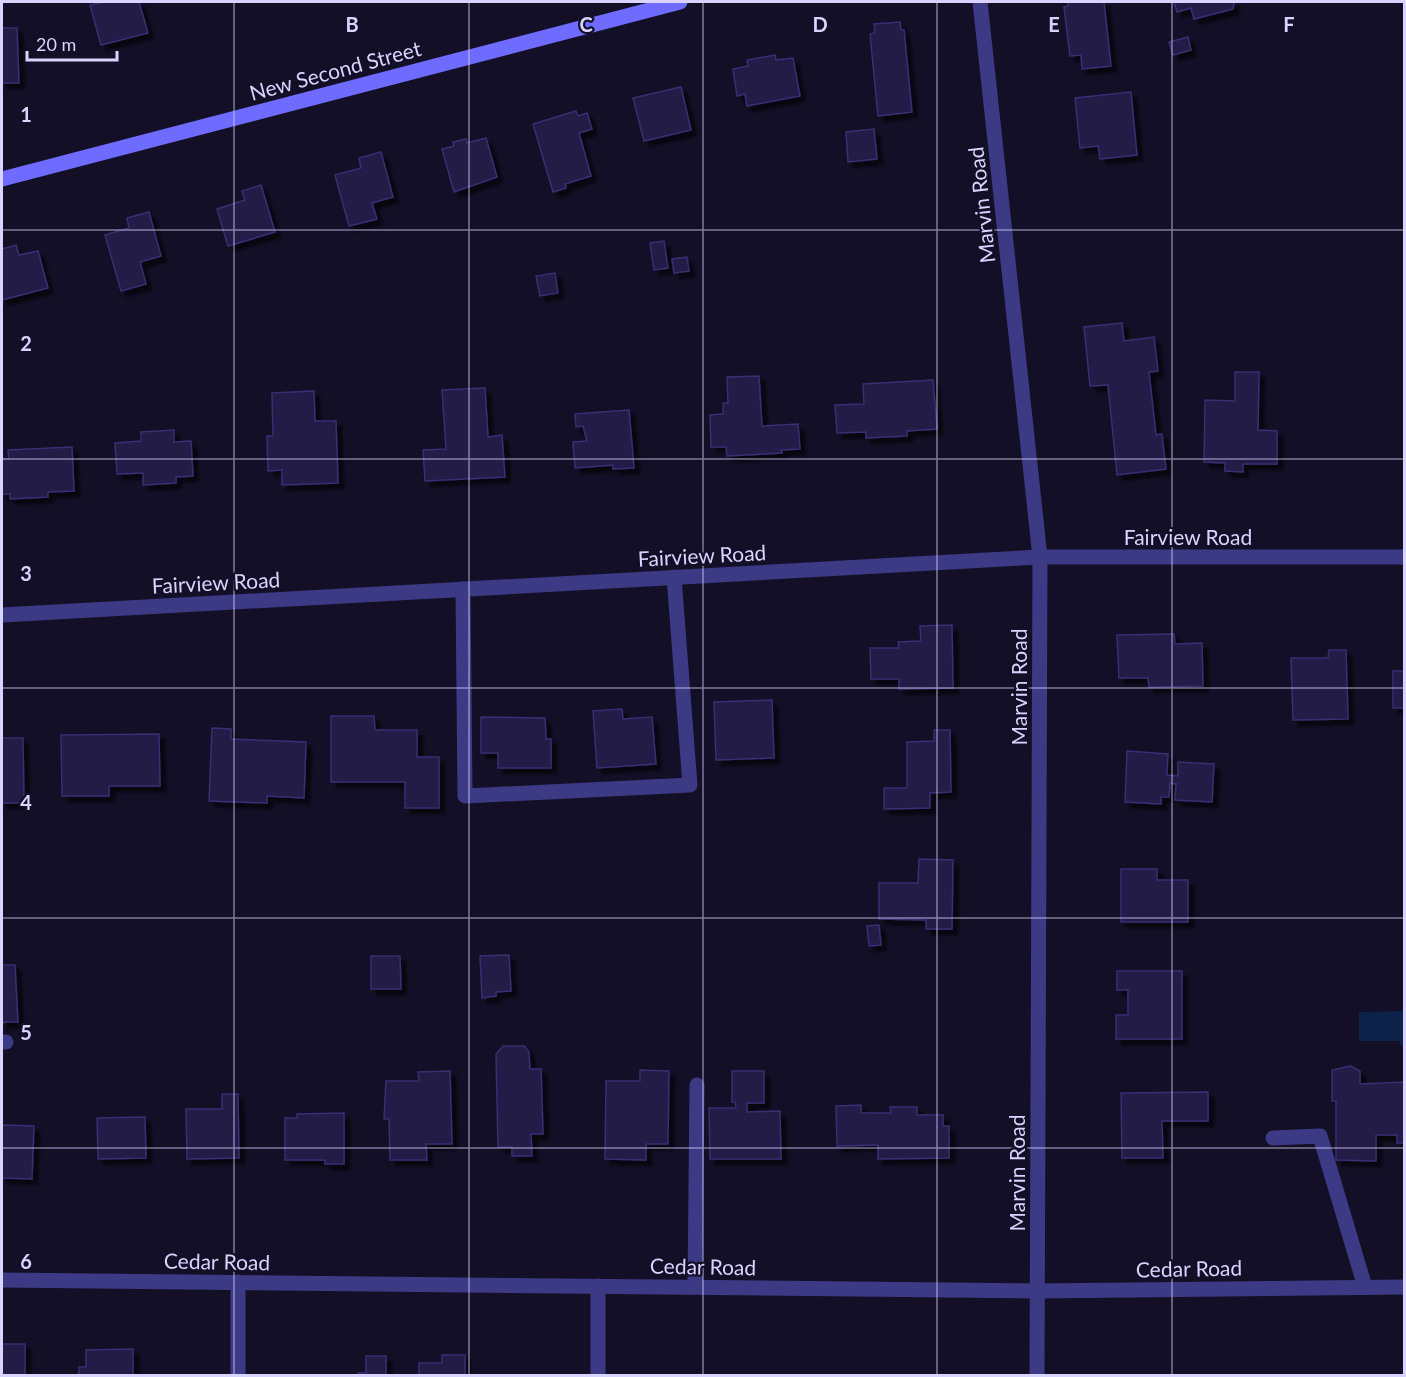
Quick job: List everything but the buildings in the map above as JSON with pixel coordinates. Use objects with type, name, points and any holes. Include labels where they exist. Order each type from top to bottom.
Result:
[{"type":"street","name":"New Second Street","points":[[2,179],[680,2]]},
{"type":"street","name":"Marvin Road","points":[[980,2],[1040,557],[1037,1376]]},
{"type":"street","name":"Fairview Road","points":[[2,615],[1040,557],[1404,557]]},
{"type":"street","points":[[464,589],[465,796],[690,785],[674,577]]},
{"type":"street","points":[[695,1287],[697,1085]]},
{"type":"street","points":[[1274,1138],[1320,1136],[1365,1287]]},
{"type":"street","name":"Cedar Road","points":[[2,1280],[1037,1291],[1404,1287]]},
{"type":"street","points":[[238,1282],[238,1376]]},
{"type":"street","points":[[598,1286],[598,1376]]},
{"type":"water","points":[[1404,1011],[1404,1045],[1400,1045],[1400,1041],[1359,1041],[1359,1012]]}]
